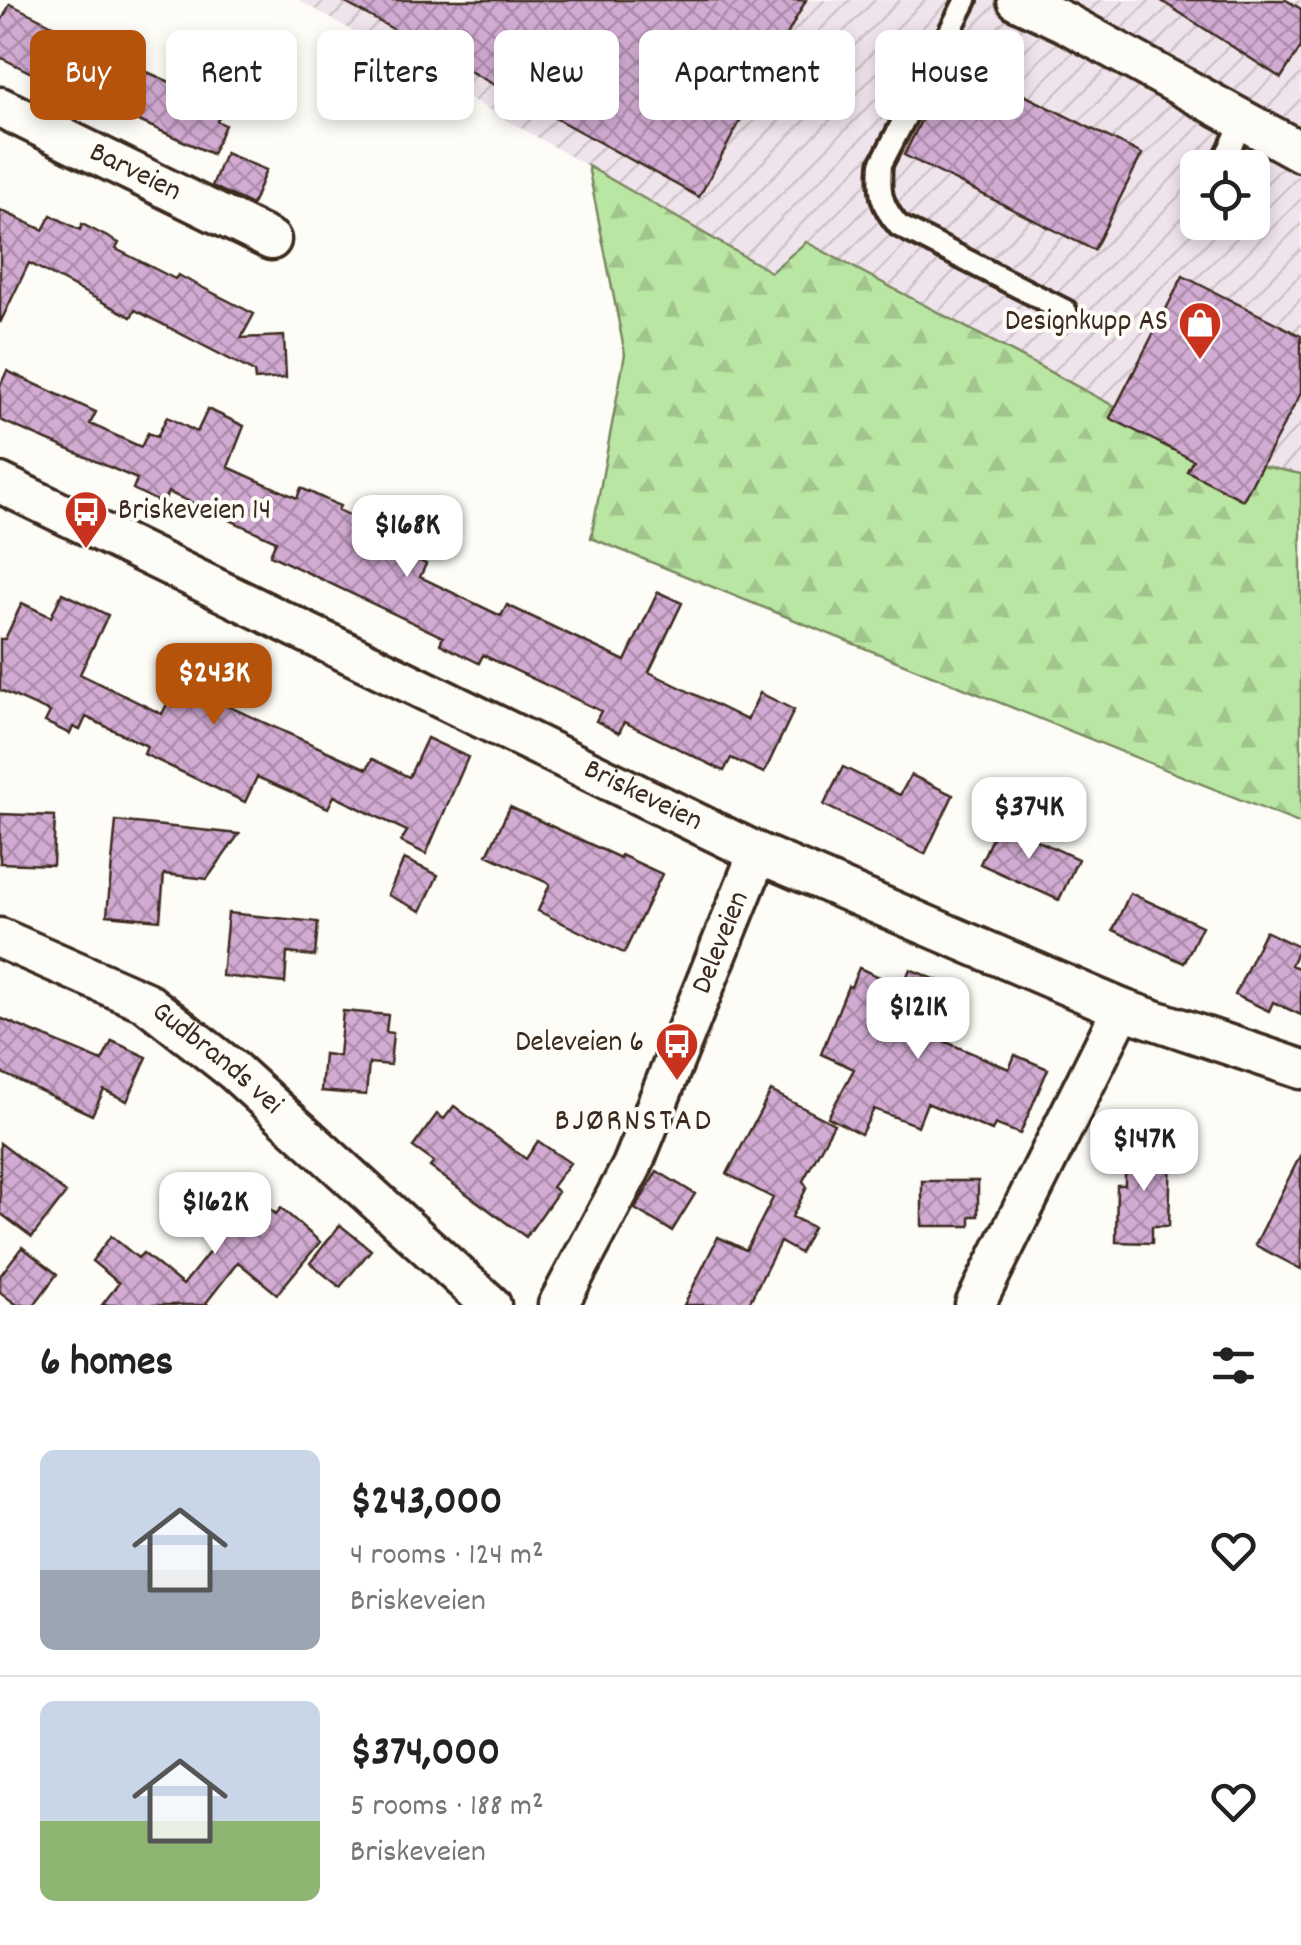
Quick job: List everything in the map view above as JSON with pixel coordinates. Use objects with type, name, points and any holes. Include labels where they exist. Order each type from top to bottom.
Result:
[{"type":"street","points":[[1017,0],[1070,11],[1243,121],[1301,152]]},
{"type":"street","name":"Barveien","points":[[0,107],[271,240]]},
{"type":"street","name":"Briskeveien","points":[[0,483],[758,853],[1122,1008],[1301,1069]]},
{"type":"street","name":"Deleveien","points":[[558,1305],[632,1166],[758,853]]},
{"type":"street","name":"Gudbrands vei","points":[[0,938],[146,1002],[234,1072],[491,1305]]},
{"type":"street","points":[[975,1305],[1122,1008]]},
{"type":"lane","points":[[966,0],[880,164],[879,193],[884,210],[899,226],[1066,311]]},
{"type":"lane","points":[[1229,150],[1243,121]]},
{"type":"shaded area","points":[[299,0],[1301,0],[1301,474],[1206,455],[771,272],[507,120],[619,120],[619,30],[494,30],[494,112],[474,101],[474,30],[351,30]]},
{"type":"green space","points":[[588,166],[771,272],[806,242],[1206,455],[1301,474],[1301,824],[591,538],[625,354]]},
{"type":"building","points":[[340,0],[806,0],[790,30],[639,30],[639,120],[741,120],[699,197],[559,120],[619,120],[619,30],[494,30],[494,85],[474,74],[474,30],[395,30]]},
{"type":"building","points":[[1160,0],[1286,0],[1301,9],[1301,47],[1281,78]]},
{"type":"building","points":[[10,4],[63,30],[30,30],[30,72],[0,57],[0,24]]},
{"type":"building","points":[[146,74],[166,80],[166,120],[218,120],[225,125],[212,154],[137,120],[146,120]]},
{"type":"building","points":[[1024,95],[1142,154],[1094,250],[904,155],[922,120],[1024,120]]},
{"type":"building","points":[[225,153],[266,170],[252,205],[212,186]]},
{"type":"building","points":[[0,210],[43,230],[51,215],[80,230],[82,224],[119,243],[116,249],[254,314],[241,338],[284,336],[286,378],[255,380],[254,372],[135,310],[131,317],[29,263],[0,323]]},
{"type":"building","points":[[1183,276],[1301,336],[1301,393],[1243,500],[1187,471],[1193,460],[1110,418]]},
{"type":"building","points":[[7,371],[96,412],[90,424],[141,447],[148,433],[157,437],[167,417],[197,432],[208,409],[244,426],[228,467],[297,498],[301,488],[396,537],[391,547],[426,564],[420,577],[501,616],[507,605],[625,661],[658,592],[682,603],[649,672],[747,720],[760,693],[794,710],[764,773],[731,758],[724,771],[624,722],[619,733],[596,721],[601,711],[483,655],[479,663],[440,644],[443,637],[270,555],[276,541],[168,492],[163,504],[133,489],[137,479],[0,420],[0,386]]},
{"type":"building","points":[[62,593],[108,615],[80,674],[162,714],[182,674],[203,684],[222,644],[246,655],[223,704],[367,769],[372,759],[409,777],[427,738],[468,757],[426,854],[401,842],[407,831],[334,796],[328,808],[257,777],[245,802],[144,754],[147,746],[86,717],[80,730],[73,727],[70,734],[45,722],[50,712],[0,690],[0,639],[5,639],[22,603],[51,617]]},
{"type":"building","points":[[843,767],[900,795],[911,775],[953,795],[925,854],[824,805]]},
{"type":"building","points":[[510,807],[662,874],[624,953],[538,911],[550,884],[487,855]]},
{"type":"building","points":[[0,814],[55,816],[53,865],[0,863]]},
{"type":"building","points":[[116,821],[239,834],[207,879],[164,874],[160,920],[107,915]]},
{"type":"building","points":[[999,823],[1078,859],[1059,900],[980,864]]},
{"type":"building","points":[[404,859],[438,875],[421,911],[388,895]]},
{"type":"building","points":[[1130,893],[1202,926],[1184,963],[1113,930]]},
{"type":"building","points":[[228,913],[318,922],[315,956],[287,953],[285,983],[222,976]]},
{"type":"building","points":[[1265,931],[1299,947],[1291,965],[1301,969],[1301,1015],[1273,1002],[1269,1011],[1235,995]]},
{"type":"building","points":[[859,968],[902,987],[910,969],[939,981],[918,1030],[1009,1069],[1015,1055],[1048,1069],[1020,1134],[995,1124],[992,1131],[927,1103],[918,1126],[874,1109],[861,1134],[828,1117],[854,1069],[821,1054]]},
{"type":"building","points":[[343,1011],[388,1015],[386,1032],[393,1033],[390,1065],[369,1063],[366,1095],[321,1091],[324,1054],[339,1056]]},
{"type":"building","points":[[0,1018],[102,1061],[112,1041],[147,1057],[127,1101],[104,1090],[92,1115],[0,1072]]},
{"type":"building","points":[[771,1091],[834,1124],[803,1181],[807,1187],[792,1217],[813,1227],[800,1253],[780,1242],[748,1305],[684,1305],[718,1237],[746,1250],[773,1198],[727,1174]]},
{"type":"building","points":[[454,1106],[526,1159],[538,1141],[570,1163],[552,1187],[558,1192],[526,1237],[430,1167],[434,1162],[413,1147],[437,1114],[444,1119]]},
{"type":"building","points":[[0,1143],[66,1193],[32,1237],[0,1213]]},
{"type":"building","points":[[1125,1146],[1171,1147],[1169,1226],[1152,1226],[1152,1243],[1116,1242],[1117,1185],[1125,1185]]},
{"type":"building","points":[[1301,1154],[1301,1269],[1255,1245]]},
{"type":"building","points":[[657,1171],[695,1194],[672,1231],[635,1209]]},
{"type":"building","points":[[922,1181],[978,1181],[978,1216],[970,1216],[970,1226],[922,1226]]},
{"type":"building","points":[[240,1184],[276,1214],[281,1208],[320,1242],[277,1294],[238,1262],[208,1305],[102,1305],[119,1283],[92,1261],[111,1236],[138,1258],[143,1253],[183,1285],[226,1231],[211,1219]]},
{"type":"building","points":[[340,1225],[371,1250],[340,1287],[310,1263]]},
{"type":"building","points":[[22,1247],[57,1274],[34,1305],[17,1305],[0,1292],[0,1276]]},
{"type":"place","name":"Designkupp AS","points":[[1200,361]]},
{"type":"place","name":"Briskeveien 14","points":[[86,550]]},
{"type":"place","name":"Deleveien 6","points":[[677,1082]]},
{"type":"district","name":"BJØRNSTAD","points":[[634,1123]]}]
